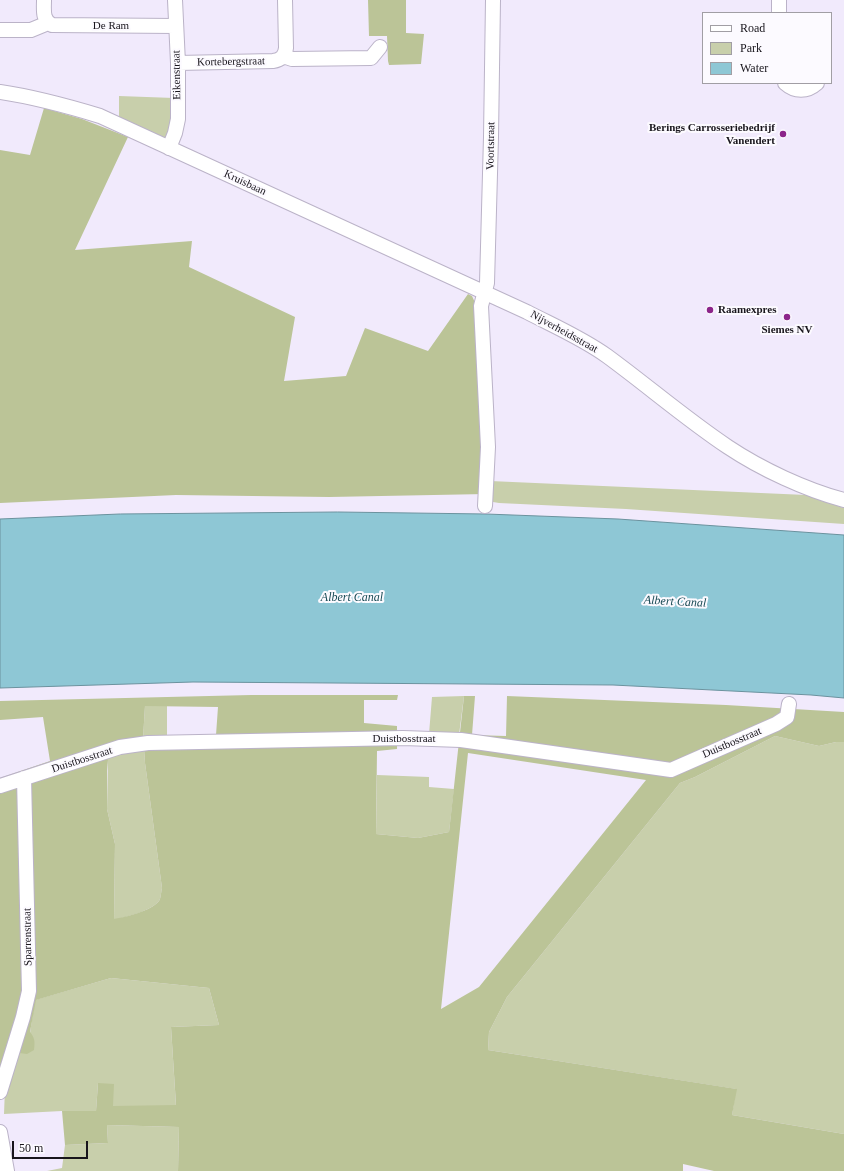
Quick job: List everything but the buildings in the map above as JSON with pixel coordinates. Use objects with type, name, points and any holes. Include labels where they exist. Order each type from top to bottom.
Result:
[{"type":"street","points":[[0,30],[31,30],[48,22],[44,13],[44,0]]},
{"type":"street","name":"Eikenstraat","points":[[169,148],[175,133],[178,119],[178,63],[175,0]]},
{"type":"street","points":[[283,56],[286,48],[285,0]]},
{"type":"street","name":"Voortstraat","points":[[484,292],[487,283],[493,0]]},
{"type":"street","points":[[779,0],[779,12]]},
{"type":"street","name":"De Ram","points":[[48,22],[52,25],[176,26]]},
{"type":"street","name":"Kortebergstraat","points":[[178,63],[277,61],[283,56],[292,59],[372,58],[380,47]]},
{"type":"street","points":[[786,84],[795,90],[812,88],[816,84]]},
{"type":"street","name":"Kruisbaan","points":[[0,92],[28,96],[100,116],[484,292]]},
{"type":"street","points":[[484,292],[481,306],[488,446],[485,506]]},
{"type":"street","name":"Nijverheidsstraat","points":[[484,292],[579,338],[606,355],[698,426],[728,447],[754,462],[811,488],[844,500]]},
{"type":"street","name":"Duistbosstraat","points":[[0,786],[120,747],[148,743],[403,738],[461,740],[671,770],[776,724],[787,717],[789,704]]},
{"type":"street","name":"Sparrenstraat","points":[[0,1092],[29,992],[24,778]]},
{"type":"street","points":[[0,1132],[7,1171]]},
{"type":"green space","points":[[368,0],[406,0],[406,33],[424,34],[421,64],[389,65],[387,36],[369,36]]},
{"type":"green space","points":[[119,96],[174,98],[174,124],[167,137],[165,138],[119,117]]},
{"type":"green space","points":[[44,108],[82,119],[128,137],[75,250],[192,241],[189,267],[295,317],[284,381],[346,376],[365,328],[428,351],[468,294],[472,296],[477,307],[486,494],[329,497],[176,495],[0,503],[0,150],[30,155]]},
{"type":"green space","points":[[490,481],[806,495],[844,508],[844,524],[626,509],[499,503],[493,502],[489,498]]},
{"type":"green space","points":[[251,695],[398,695],[397,700],[364,700],[364,723],[397,726],[397,749],[377,751],[376,834],[418,838],[449,832],[464,696],[475,696],[472,735],[506,736],[507,696],[726,705],[844,712],[844,742],[836,742],[819,746],[775,736],[695,777],[680,783],[507,997],[489,1032],[488,1050],[737,1089],[732,1115],[844,1134],[844,1171],[714,1171],[683,1164],[683,1171],[178,1171],[179,1127],[107,1125],[108,1143],[65,1145],[62,1111],[96,1111],[98,1083],[114,1084],[113,1106],[176,1105],[171,1027],[219,1025],[209,988],[111,978],[36,1000],[30,1032],[34,1040],[34,1050],[27,1054],[19,1053],[10,1087],[0,1087],[0,778],[50,761],[43,717],[0,720],[0,701]],"holes":[[[145,706],[218,707],[216,735],[143,739]],[[107,748],[144,748],[162,888],[160,900],[155,905],[138,913],[114,919],[115,844],[107,809]],[[468,753],[646,780],[479,987],[441,1009]]]},
{"type":"green space","points":[[464,696],[459,735],[429,734],[432,697]]},
{"type":"green space","points":[[145,706],[167,706],[167,736],[143,739]]},
{"type":"green space","points":[[775,736],[819,746],[836,742],[844,742],[844,1134],[732,1115],[736,1089],[488,1050],[489,1032],[507,997],[680,783],[695,777]]},
{"type":"green space","points":[[144,748],[162,888],[161,895],[159,901],[150,908],[114,920],[115,844],[107,809],[108,756]]},
{"type":"green space","points":[[377,775],[429,777],[429,787],[454,789],[449,832],[418,838],[376,834]]},
{"type":"green space","points":[[111,978],[209,988],[219,1025],[171,1027],[176,1106],[113,1106],[98,1083],[96,1111],[4,1114],[5,1088],[19,1053],[30,1033],[35,1000]]},
{"type":"green space","points":[[107,1125],[179,1127],[178,1171],[47,1171],[62,1168],[65,1145],[108,1143]]},
{"type":"water","name":"Albert Canal","points":[[338,512],[486,514],[618,519],[844,535],[844,698],[613,685],[193,682],[0,688],[0,519],[120,514]]},
{"type":"place","name":"Berings Carrosseriebedrijf Vanendert","points":[[783,134]]},
{"type":"place","name":"Raamexpres","points":[[710,310]]},
{"type":"place","name":"Siemes NV","points":[[787,317]]}]
